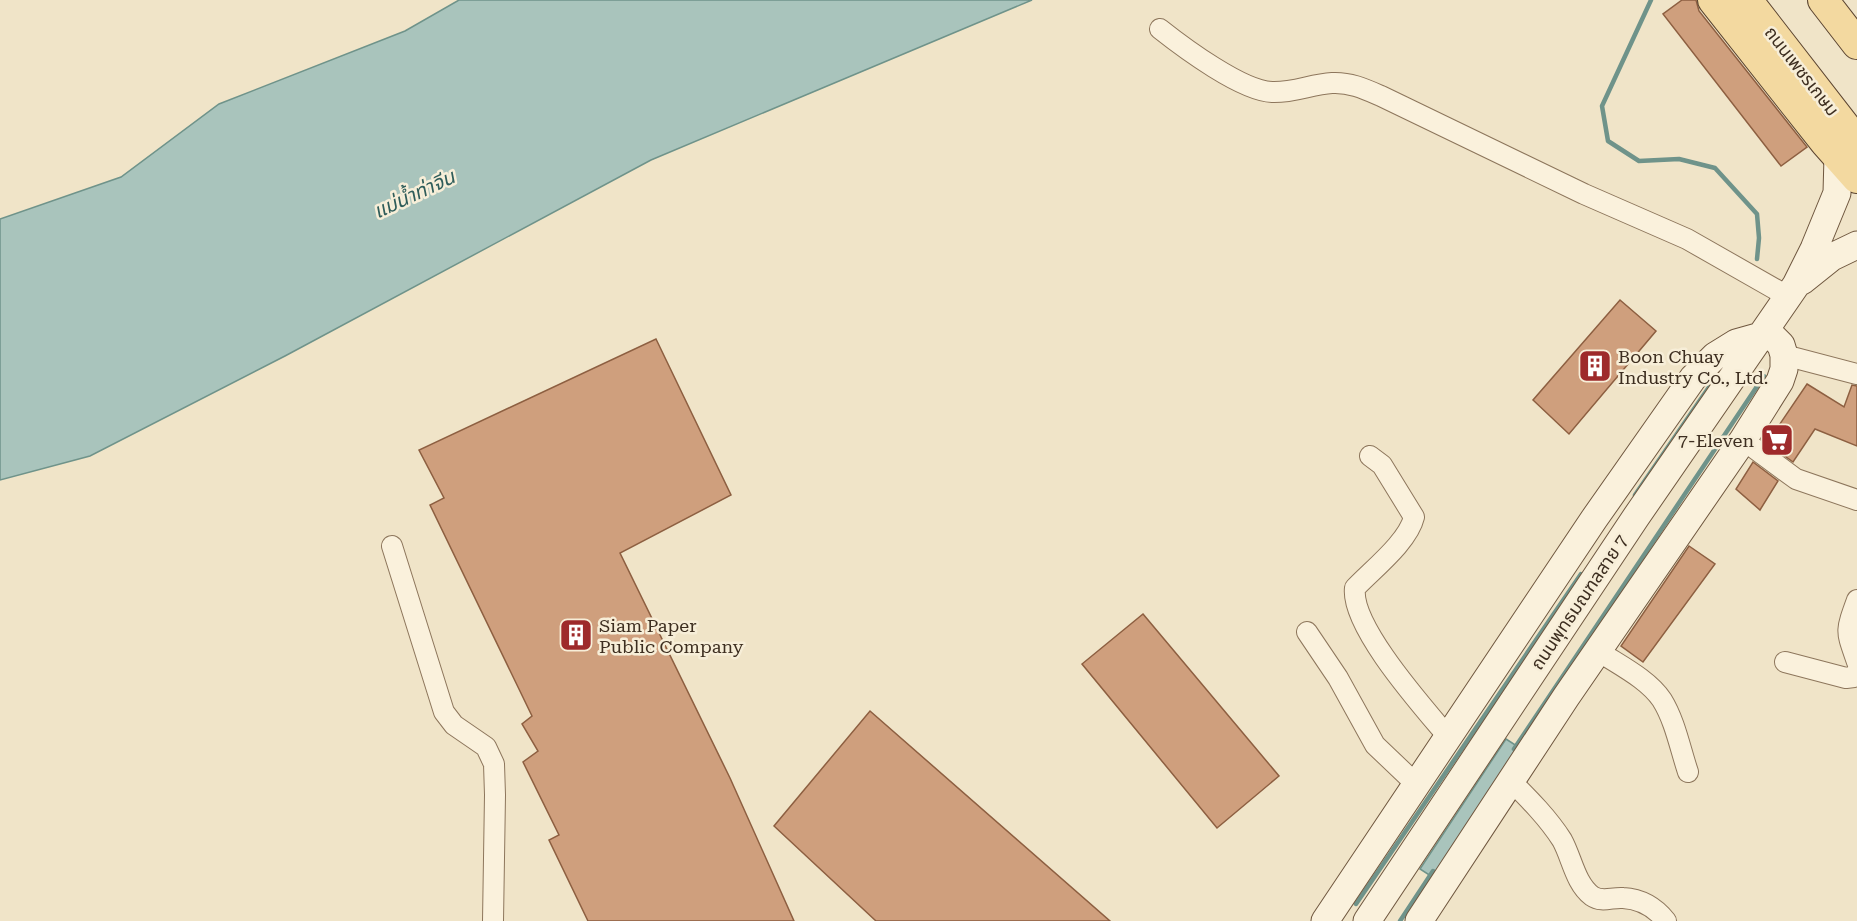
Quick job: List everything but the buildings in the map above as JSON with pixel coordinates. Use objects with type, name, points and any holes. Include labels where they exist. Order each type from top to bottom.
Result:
[{"type":"main road","points":[[1713,0],[1840,147],[1857,178]]},
{"type":"main road","name":"ถนนเพชรเกษม","points":[[1747,0],[1768,29],[1840,147]]},
{"type":"main road","points":[[1825,2],[1857,33]]},
{"type":"main road","points":[[1825,2],[1857,44]]},
{"type":"main road","name":"ถนนพุทธมณฑลสาย 7","points":[[1367,921],[1612,553],[1793,291],[1814,249],[1837,193],[1840,147]]},
{"type":"main road","name":"ถนนพุทธมณฑลสาย 7","points":[[1793,291],[1832,257],[1857,245]]},
{"type":"main road","points":[[1325,921],[1367,858],[1449,738],[1585,534],[1693,378],[1715,356],[1736,343],[1763,333],[1781,345],[1784,369],[1780,381],[1743,440],[1511,781],[1426,911],[1395,877],[1367,858]]},
{"type":"main road","points":[[1585,534],[1612,553]]},
{"type":"street","points":[[1160,29],[1195,56],[1250,86],[1270,93],[1294,92],[1330,83],[1352,84],[1482,143],[1584,194],[1688,239],[1757,278],[1793,291]]},
{"type":"street","points":[[1784,355],[1857,374]]},
{"type":"street","points":[[1743,440],[1796,479],[1857,500]]},
{"type":"street","points":[[1370,456],[1382,465],[1414,517],[1412,527],[1404,537],[1355,588],[1355,604],[1375,643],[1420,704],[1449,738]]},
{"type":"street","points":[[392,546],[444,712],[454,725],[486,747],[494,765],[493,921]]},
{"type":"street","points":[[1857,600],[1848,625],[1848,639],[1857,662]]},
{"type":"street","points":[[1307,632],[1338,678],[1375,745],[1417,785]]},
{"type":"street","points":[[1599,651],[1648,685],[1661,699],[1688,771]]},
{"type":"street","points":[[1785,662],[1846,678],[1854,677],[1857,670]]},
{"type":"street","points":[[1511,781],[1540,810],[1562,840],[1587,892],[1595,898],[1604,900],[1623,898],[1642,901],[1658,911],[1666,921]]},
{"type":"water","name":"แม่น้ำท่าจีน","points":[[459,0],[1032,0],[651,160],[285,356],[90,456],[0,480],[0,219],[121,177],[219,104],[405,31]]},
{"type":"water","points":[[1506,739],[1523,750],[1437,880],[1420,869]]},
{"type":"waterway","points":[[1651,0],[1602,106],[1608,141],[1639,161],[1679,159],[1715,168],[1757,214],[1759,238],[1757,259]]},
{"type":"waterway","points":[[1635,495],[1718,374]]},
{"type":"waterway","points":[[1514,749],[1764,376]]},
{"type":"waterway","points":[[1356,904],[1581,574]]},
{"type":"waterway","points":[[1400,921],[1433,871]]},
{"type":"place","name":"Boon Chuay Industry Co., Ltd.","points":[[1595,366]]},
{"type":"place","name":"7-Eleven","points":[[1777,440]]},
{"type":"place","name":"Siam Paper Public Company","points":[[576,635]]}]
